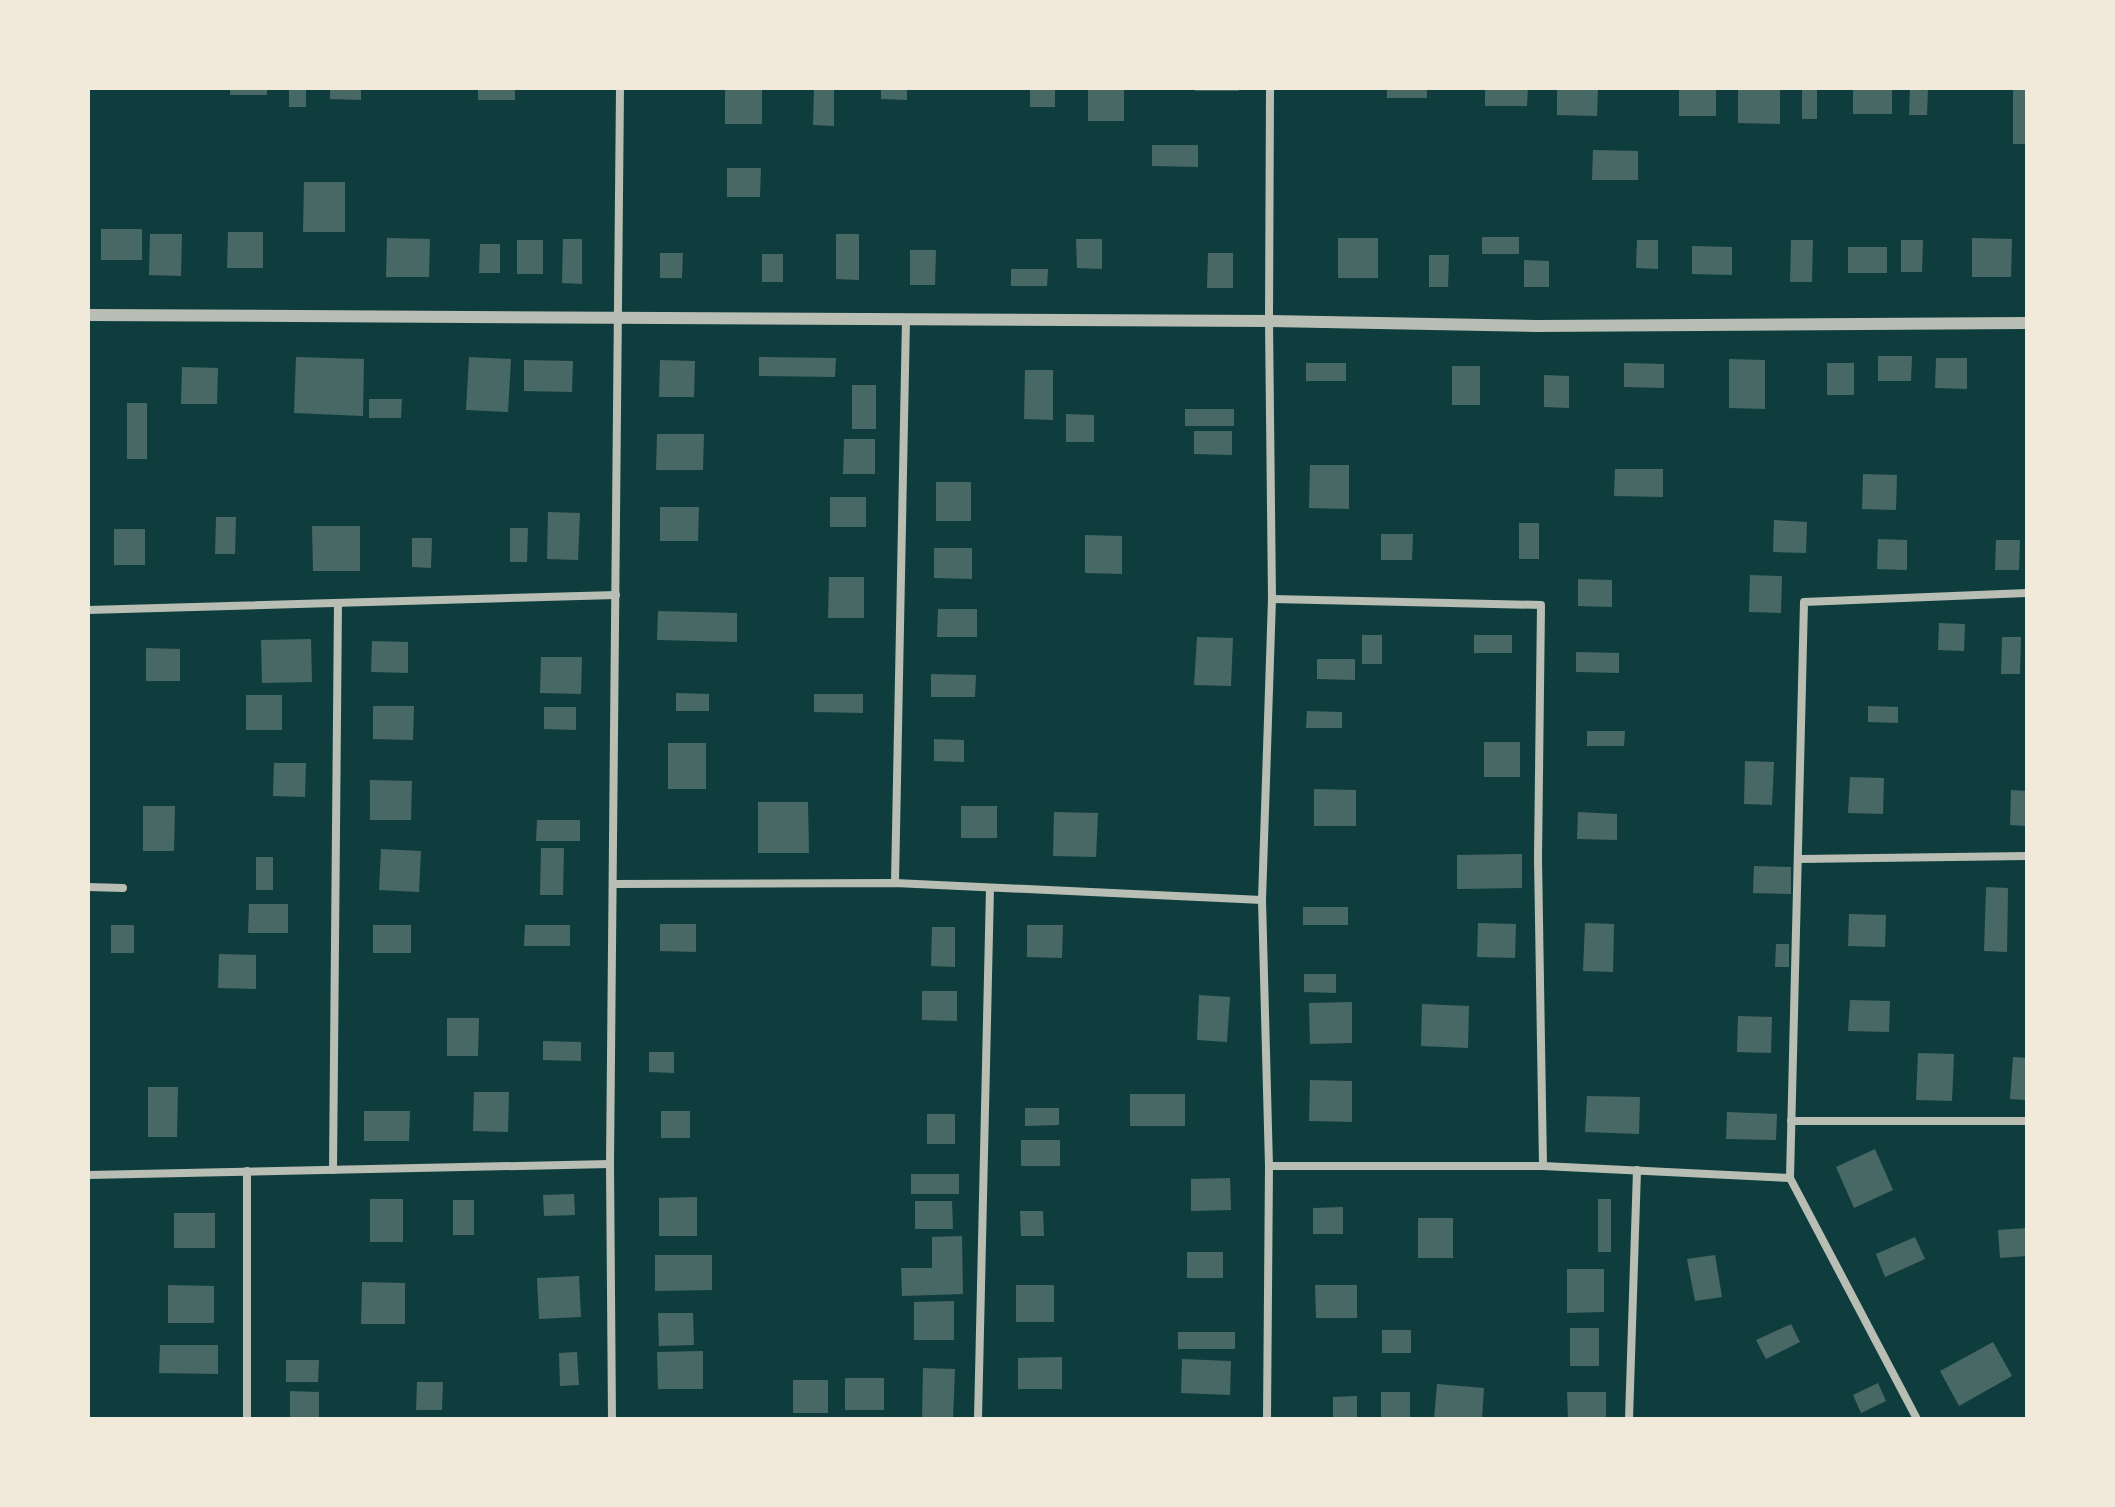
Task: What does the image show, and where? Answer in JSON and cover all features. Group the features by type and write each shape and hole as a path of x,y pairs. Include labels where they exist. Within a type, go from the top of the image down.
{"street":[{"path":"612,1419 610,1164 620,88"},
{"path":"1267,1419 1269,1166 1262,900 1272,599 1270,88"},
{"path":"88,315 616,316 1536,326 2027,323"},
{"path":"895,883 906,319"},
{"path":"1917,1419 1790,1178 1804,602 2027,593"},
{"path":"88,610 616,595"},
{"path":"1272,599 1541,605 1538,858 1543,1166"},
{"path":"333,1170 338,603"},
{"path":"1798,859 2027,856"},
{"path":"613,884 895,883 1262,900"},
{"path":"88,887 123,888"},
{"path":"978,1419 990,888"},
{"path":"1791,1121 2027,1121"},
{"path":"88,1175 610,1164"},
{"path":"1269,1166 1543,1166 1790,1178"},
{"path":"1629,1419 1637,1170"},
{"path":"247,1171 247,1419"}],"building":[{"path":"230,88 267,88 267,95 230,95"},
{"path":"289,88 306,88 306,107 289,107"},
{"path":"330,88 361,88 361,100 330,99"},
{"path":"478,88 515,88 515,100 478,100"},
{"path":"725,88 762,88 762,124 725,124"},
{"path":"814,88 834,88 834,126 813,125"},
{"path":"881,88 907,88 907,100 881,99"},
{"path":"1030,88 1055,88 1055,107 1030,107"},
{"path":"1088,88 1124,88 1124,121 1088,121"},
{"path":"1195,88 1239,88 1239,91 1195,91"},
{"path":"1387,88 1427,88 1427,98 1387,98"},
{"path":"1485,88 1528,88 1527,106 1485,106"},
{"path":"1557,88 1598,88 1597,116 1557,115"},
{"path":"1679,88 1716,88 1716,116 1679,116"},
{"path":"1738,88 1780,88 1780,124 1738,123"},
{"path":"1802,88 1817,88 1817,119 1802,119"},
{"path":"1910,88 1928,88 1927,115 1909,115"},
{"path":"2013,88 2027,88 2027,144 2013,144"},
{"path":"1853,90 1892,90 1892,114 1853,114"},
{"path":"1152,145 1198,145 1198,167 1152,166"},
{"path":"1593,150 1638,151 1638,180 1592,180"},
{"path":"727,168 761,168 760,197 727,197"},
{"path":"304,182 345,182 345,232 303,232"},
{"path":"101,229 142,229 142,260 101,260"},
{"path":"228,232 263,232 263,268 227,268"},
{"path":"150,234 182,234 181,276 149,275"},
{"path":"836,234 859,234 859,280 836,279"},
{"path":"1482,237 1519,237 1519,254 1482,254"},
{"path":"387,238 430,239 429,277 386,277"},
{"path":"1338,238 1378,238 1378,278 1338,278"},
{"path":"1972,238 2012,239 2011,277 1972,277"},
{"path":"563,239 582,239 582,284 562,283"},
{"path":"1076,239 1102,239 1102,269 1077,268"},
{"path":"517,240 543,240 543,274 517,274"},
{"path":"1637,240 1658,240 1658,269 1636,268"},
{"path":"1791,240 1813,240 1812,282 1790,282"},
{"path":"1901,240 1923,240 1922,272 1901,272"},
{"path":"480,244 500,244 500,273 479,273"},
{"path":"1692,246 1732,247 1732,275 1692,274"},
{"path":"1848,247 1887,247 1887,273 1848,273"},
{"path":"910,250 936,250 935,285 910,285"},
{"path":"660,253 683,253 682,278 660,278"},
{"path":"1208,253 1233,253 1233,288 1207,288"},
{"path":"762,254 783,254 783,282 762,282"},
{"path":"1429,255 1449,255 1448,287 1429,287"},
{"path":"1524,260 1549,261 1549,287 1524,287"},
{"path":"1011,269 1048,269 1047,286 1011,286"},
{"path":"1878,356 1912,356 1911,381 1878,381"},
{"path":"296,357 364,359 363,416 294,413"},
{"path":"469,357 511,359 508,412 466,410"},
{"path":"759,357 836,358 835,377 759,376"},
{"path":"1936,358 1967,358 1967,389 1935,388"},
{"path":"1729,359 1765,360 1765,409 1729,408"},
{"path":"524,360 573,361 572,392 524,391"},
{"path":"660,360 695,361 694,397 659,397"},
{"path":"1306,363 1346,363 1346,381 1306,381"},
{"path":"1624,363 1664,364 1664,388 1624,387"},
{"path":"1827,363 1854,363 1854,395 1827,395"},
{"path":"1452,366 1480,366 1480,405 1452,405"},
{"path":"182,367 218,368 217,404 181,404"},
{"path":"1025,370 1053,370 1053,420 1024,419"},
{"path":"1544,375 1569,376 1569,408 1544,407"},
{"path":"852,385 876,385 876,429 852,429"},
{"path":"369,399 402,399 401,418 369,418"},
{"path":"127,403 147,403 147,459 127,459"},
{"path":"1185,409 1234,409 1234,426 1185,426"},
{"path":"1066,414 1094,415 1094,442 1066,442"},
{"path":"1194,431 1232,431 1232,455 1194,454"},
{"path":"657,434 704,434 703,470 656,470"},
{"path":"844,439 875,439 875,474 843,474"},
{"path":"1310,465 1349,465 1349,509 1309,508"},
{"path":"1615,469 1663,469 1663,497 1614,496"},
{"path":"1863,474 1897,475 1896,510 1862,509"},
{"path":"936,482 971,482 971,521 936,521"},
{"path":"830,497 866,497 866,527 830,527"},
{"path":"660,507 699,507 698,541 660,541"},
{"path":"548,512 580,513 578,560 547,559"},
{"path":"216,517 236,517 235,554 215,554"},
{"path":"1774,520 1807,522 1806,553 1773,552"},
{"path":"1519,523 1539,523 1539,559 1519,559"},
{"path":"312,526 360,526 360,571 313,571"},
{"path":"510,528 528,528 527,562 510,562"},
{"path":"114,529 145,529 145,565 114,565"},
{"path":"1381,534 1413,534 1412,560 1381,560"},
{"path":"1085,535 1122,536 1122,574 1085,573"},
{"path":"412,538 432,538 431,568 412,567"},
{"path":"1878,539 1907,540 1907,570 1877,569"},
{"path":"1996,540 2020,540 2019,570 1995,570"},
{"path":"934,548 972,548 972,579 934,578"},
{"path":"1750,575 1782,576 1781,613 1749,612"},
{"path":"829,577 864,577 864,618 828,618"},
{"path":"1578,579 1612,580 1612,607 1578,606"},
{"path":"938,609 977,609 977,637 937,637"},
{"path":"658,611 737,613 737,642 657,640"},
{"path":"1939,623 1965,624 1964,651 1938,650"},
{"path":"1362,635 1382,635 1382,664 1362,664"},
{"path":"1474,635 1512,635 1512,653 1474,653"},
{"path":"1197,637 1233,638 1231,686 1194,685"},
{"path":"2002,637 2021,637 2020,674 2001,674"},
{"path":"311,639 312,682 262,683 261,640"},
{"path":"372,641 408,642 408,673 371,672"},
{"path":"146,648 180,649 180,681 146,681"},
{"path":"1576,652 1619,653 1619,673 1576,672"},
{"path":"541,657 582,657 581,694 540,693"},
{"path":"1317,659 1355,659 1355,680 1317,679"},
{"path":"931,674 976,675 975,697 931,697"},
{"path":"676,693 709,694 709,711 676,711"},
{"path":"814,694 863,694 863,713 814,712"},
{"path":"246,695 282,695 282,730 246,730"},
{"path":"373,706 414,706 413,740 373,739"},
{"path":"1868,706 1898,707 1898,723 1868,722"},
{"path":"544,707 576,707 576,730 544,729"},
{"path":"1307,711 1342,712 1342,728 1306,728"},
{"path":"1587,731 1625,731 1624,746 1587,746"},
{"path":"934,739 964,740 964,762 934,761"},
{"path":"1484,742 1520,742 1520,777 1484,777"},
{"path":"668,743 706,743 706,789 668,789"},
{"path":"1745,761 1774,762 1772,805 1744,804"},
{"path":"274,763 306,763 305,797 273,796"},
{"path":"1850,777 1884,778 1883,814 1848,813"},
{"path":"370,780 412,781 411,820 370,820"},
{"path":"1314,789 1356,790 1356,826 1314,826"},
{"path":"2011,790 2027,791 2027,826 2010,825"},
{"path":"758,802 808,802 809,853 758,853"},
{"path":"143,806 175,806 174,851 143,851"},
{"path":"961,806 997,806 997,838 961,838"},
{"path":"1054,812 1098,813 1096,857 1053,856"},
{"path":"1578,812 1617,814 1617,840 1577,839"},
{"path":"537,820 580,820 580,841 536,841"},
{"path":"541,848 564,848 563,895 540,895"},
{"path":"381,849 421,851 419,892 379,890"},
{"path":"1522,854 1522,888 1457,889 1457,855"},
{"path":"256,857 273,857 273,890 256,890"},
{"path":"1754,866 1791,867 1791,894 1753,893"},
{"path":"1986,887 2008,888 2007,952 1984,951"},
{"path":"249,904 288,904 288,933 248,933"},
{"path":"1303,907 1348,907 1348,925 1303,925"},
{"path":"1849,914 1886,915 1885,947 1848,946"},
{"path":"1478,923 1516,924 1515,958 1477,957"},
{"path":"1585,923 1614,924 1613,972 1583,971"},
{"path":"660,924 696,924 696,952 660,951"},
{"path":"111,925 134,925 134,953 111,953"},
{"path":"373,925 411,925 411,953 373,953"},
{"path":"525,925 570,925 570,946 524,946"},
{"path":"1027,925 1063,925 1062,958 1027,957"},
{"path":"932,927 955,927 955,967 931,966"},
{"path":"1776,944 1789,944 1789,967 1775,967"},
{"path":"219,954 256,955 256,989 218,988"},
{"path":"1304,974 1336,974 1336,993 1304,992"},
{"path":"922,991 957,991 957,1021 922,1020"},
{"path":"1199,995 1230,997 1227,1042 1197,1040"},
{"path":"1850,1000 1890,1001 1889,1032 1848,1031"},
{"path":"1352,1002 1352,1043 1310,1044 1309,1003"},
{"path":"1422,1004 1469,1006 1468,1048 1421,1046"},
{"path":"1738,1016 1772,1017 1771,1053 1737,1052"},
{"path":"447,1018 479,1018 478,1056 447,1056"},
{"path":"543,1041 581,1042 581,1061 543,1060"},
{"path":"649,1052 674,1052 674,1073 649,1072"},
{"path":"1918,1053 1954,1054 1952,1101 1916,1100"},
{"path":"2013,1057 2027,1058 2027,1100 2010,1099"},
{"path":"1310,1080 1352,1081 1352,1122 1309,1121"},
{"path":"148,1087 178,1087 177,1137 148,1137"},
{"path":"474,1092 509,1092 508,1132 473,1131"},
{"path":"1130,1094 1185,1094 1185,1126 1130,1126"},
{"path":"1587,1096 1640,1097 1639,1134 1585,1132"},
{"path":"1025,1108 1059,1108 1059,1125 1025,1126"},
{"path":"364,1111 410,1111 409,1141 364,1141"},
{"path":"661,1111 690,1111 690,1138 661,1138"},
{"path":"1727,1112 1777,1114 1776,1140 1726,1139"},
{"path":"927,1114 955,1114 955,1144 927,1144"},
{"path":"1021,1140 1060,1140 1060,1166 1021,1166"},
{"path":"1875,1149 1893,1190 1854,1208 1836,1167"},
{"path":"911,1174 959,1174 959,1194 911,1194"},
{"path":"1230,1178 1231,1210 1191,1211 1191,1179"},
{"path":"574,1194 575,1215 544,1216 543,1195"},
{"path":"697,1197 697,1236 659,1236 659,1198"},
{"path":"370,1199 403,1199 403,1242 370,1242"},
{"path":"1598,1199 1611,1199 1611,1252 1598,1252"},
{"path":"453,1200 474,1200 474,1235 453,1235"},
{"path":"915,1201 952,1201 953,1229 915,1229"},
{"path":"1343,1207 1343,1234 1313,1234 1313,1208"},
{"path":"1020,1211 1043,1211 1044,1236 1021,1236"},
{"path":"174,1213 215,1213 215,1248 174,1248"},
{"path":"1418,1218 1453,1218 1453,1258 1418,1258"},
{"path":"2027,1228 2027,1256 2000,1258 1998,1230"},
{"path":"962,1236 963,1294 902,1296 901,1268 932,1268 932,1237"},
{"path":"1915,1237 1925,1259 1885,1277 1876,1254"},
{"path":"1187,1252 1223,1252 1223,1278 1187,1278"},
{"path":"655,1255 712,1255 712,1290 655,1291"},
{"path":"1715,1255 1722,1297 1695,1301 1687,1259"},
{"path":"1567,1269 1604,1269 1604,1312 1567,1313"},
{"path":"579,1276 581,1317 539,1319 537,1278"},
{"path":"362,1282 405,1283 405,1324 361,1324"},
{"path":"168,1285 214,1286 214,1323 168,1323"},
{"path":"1016,1285 1054,1285 1054,1322 1016,1322"},
{"path":"1315,1285 1357,1285 1357,1318 1316,1318"},
{"path":"954,1301 954,1340 914,1340 914,1302"},
{"path":"658,1313 693,1313 694,1345 659,1346"},
{"path":"1791,1324 1800,1342 1766,1359 1756,1340"},
{"path":"1570,1328 1599,1328 1599,1366 1570,1366"},
{"path":"1382,1330 1411,1330 1411,1353 1382,1353"},
{"path":"1178,1332 1235,1332 1235,1349 1178,1349"},
{"path":"1993,1342 2012,1376 1959,1406 1940,1371"},
{"path":"160,1345 218,1345 218,1374 159,1373"},
{"path":"703,1351 703,1389 658,1389 657,1352"},
{"path":"577,1352 579,1385 560,1386 559,1353"},
{"path":"1062,1357 1062,1389 1018,1389 1018,1358"},
{"path":"1182,1359 1231,1361 1230,1395 1181,1393"},
{"path":"286,1360 319,1360 318,1382 286,1382"},
{"path":"923,1368 955,1369 953,1419 922,1419"},
{"path":"845,1378 884,1378 884,1410 845,1410"},
{"path":"793,1380 828,1380 828,1413 793,1413"},
{"path":"417,1382 443,1382 442,1410 416,1410"},
{"path":"1878,1383 1886,1401 1861,1413 1853,1395"},
{"path":"1437,1384 1484,1388 1482,1419 1434,1419"},
{"path":"290,1391 319,1392 319,1419 290,1419"},
{"path":"1381,1392 1410,1392 1410,1419 1381,1419"},
{"path":"1567,1392 1606,1392 1606,1419 1568,1419"},
{"path":"1357,1396 1357,1418 1333,1417 1333,1397"}]}
